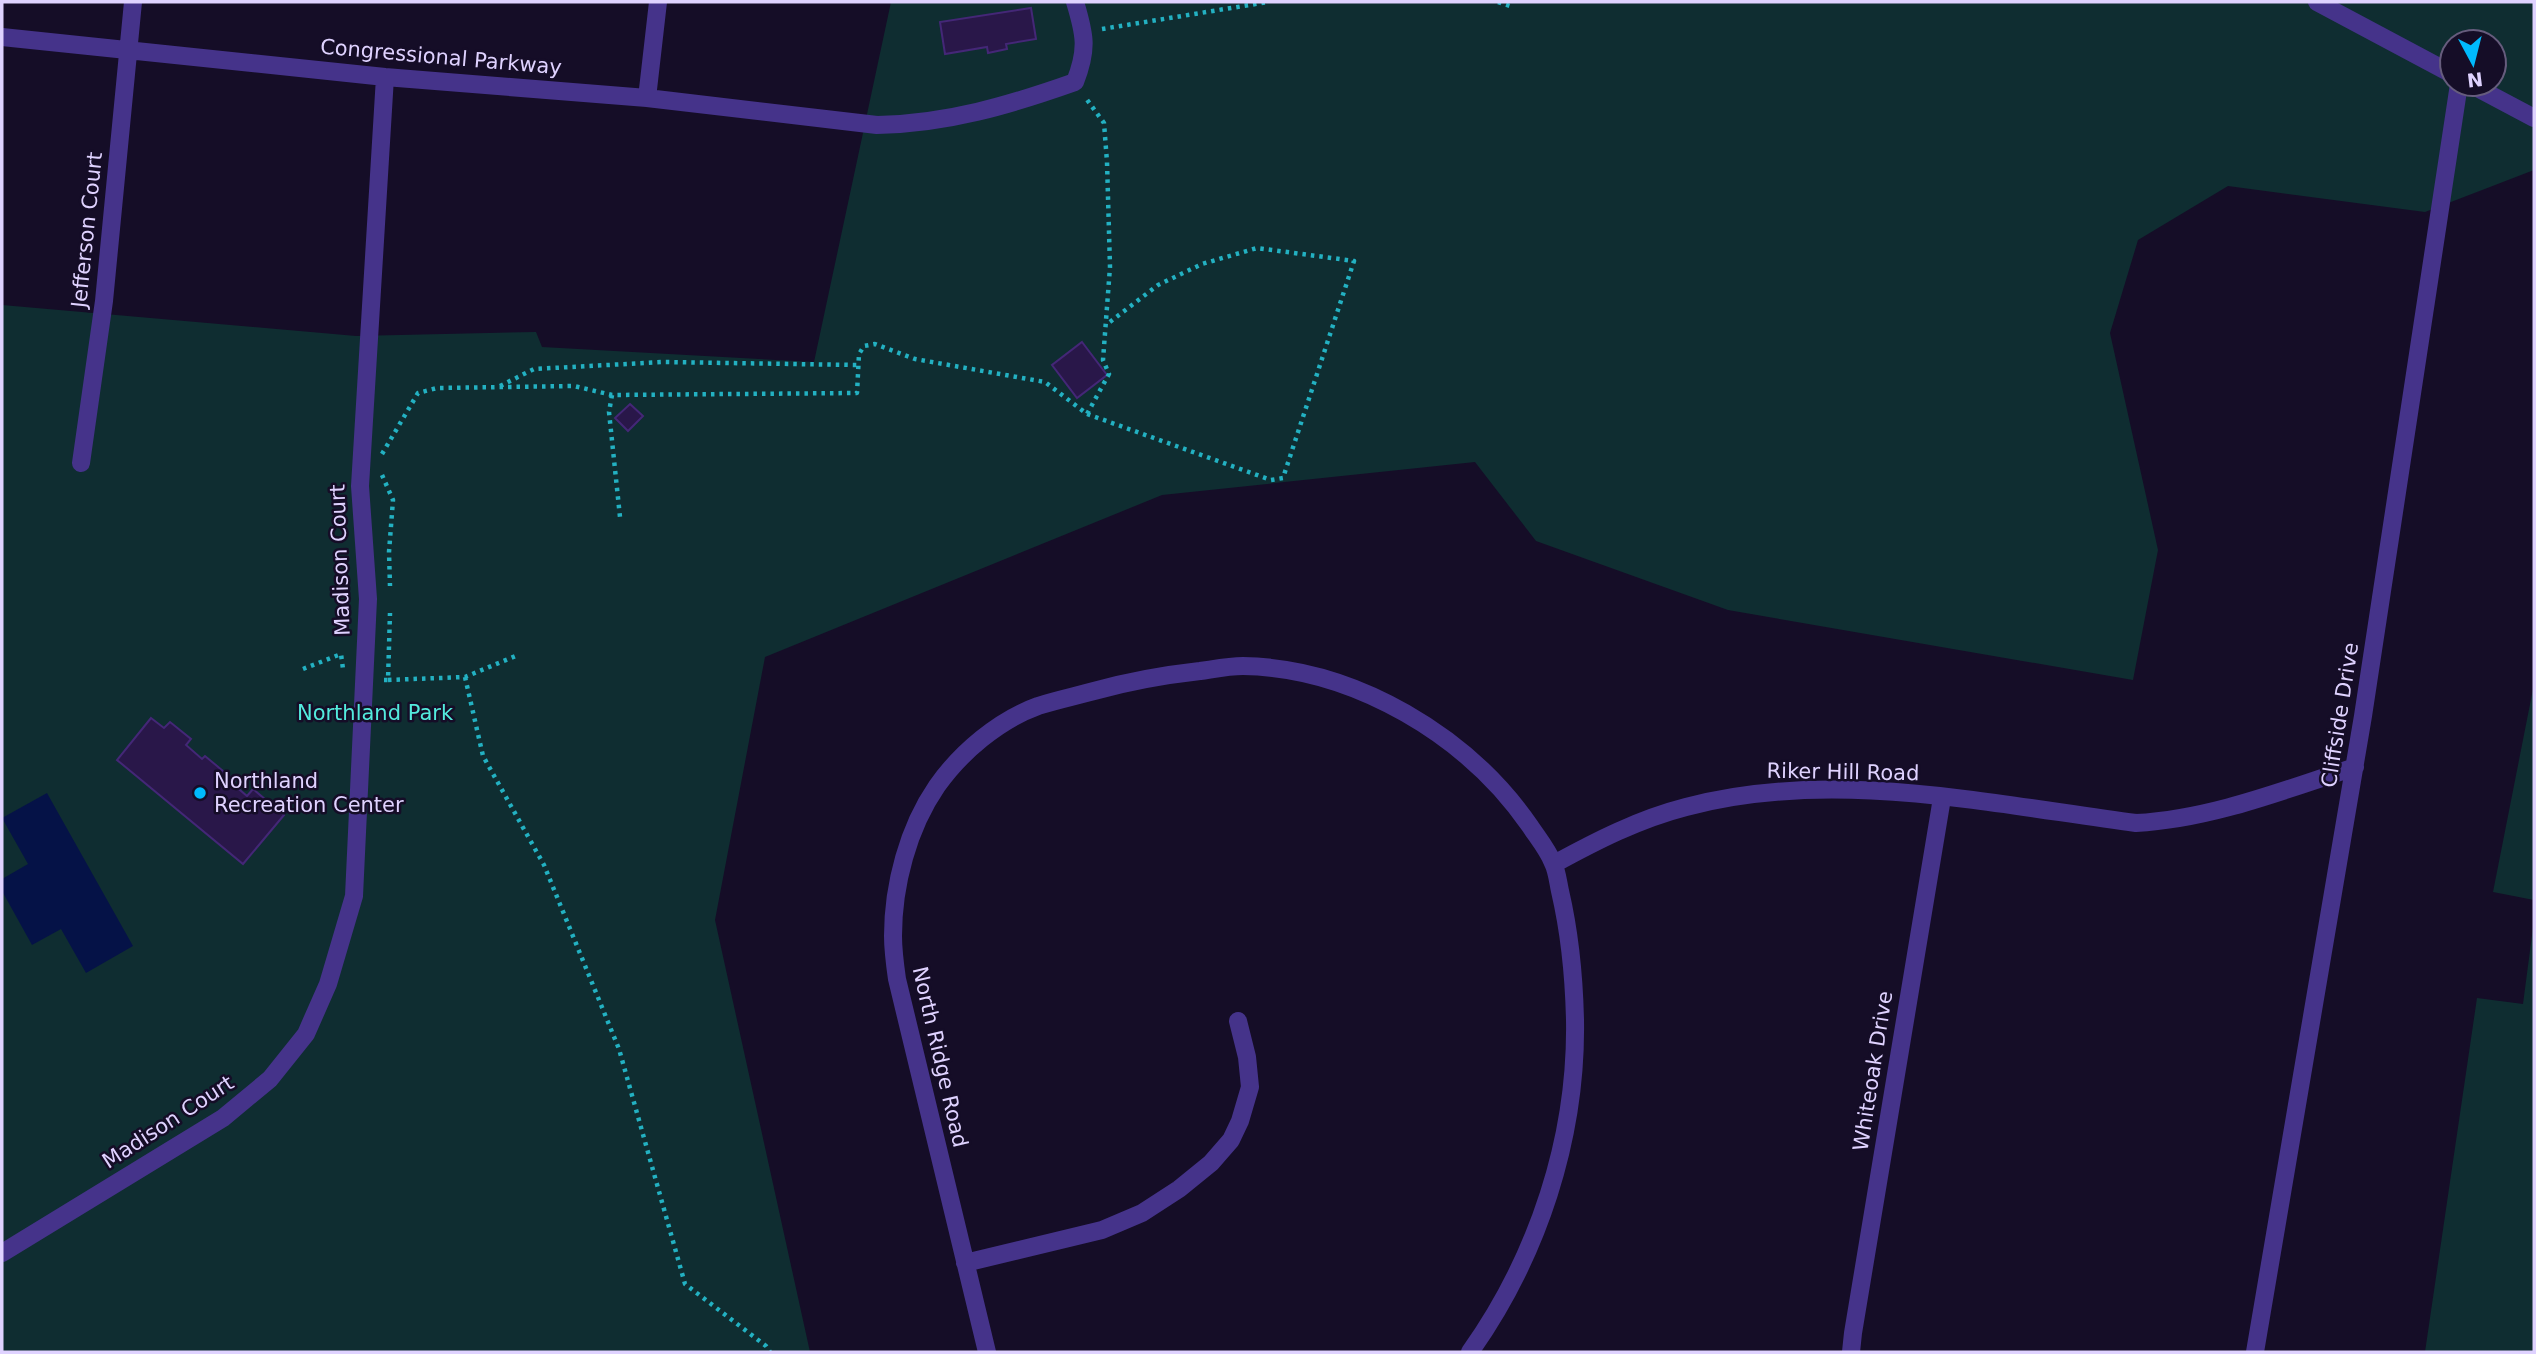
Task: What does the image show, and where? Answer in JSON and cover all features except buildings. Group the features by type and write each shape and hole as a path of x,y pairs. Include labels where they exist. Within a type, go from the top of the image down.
{"street":[{"name":"Jefferson Court","path":"81,463 104,301 133,2"},
{"path":"647,98 658,2"},
{"path":"1075,2 1084,32 1084,60 1075,82"},
{"path":"2317,2 2438,67"},
{"name":"Congressional Parkway","path":"2,37 385,76 647,98 877,125 912,125 951,119 1075,82"},
{"name":"Madison Court","path":"2,1253 223,1118 270,1079 306,1034 328,984 354,896 368,599 360,486 385,76"},
{"name":"Cliffside Drive","path":"2255,1352 2355,767 2457,98"},
{"path":"2496,98 2534,118"},
{"name":"North Ridge Road","path":"987,1352 897,979 893,935 899,878 917,820 938,784 993,729 1035,707 1140,678 1242,666 1313,677 1364,693 1400,710 1466,755 1495,783 1521,814 1554,864"},
{"name":"Riker Hill Road","path":"1554,864 1619,830 1685,807 1750,793 1877,791 2136,823 2167,821 2261,797 2355,767"},
{"name":"Whiteoak Drive","path":"1852,1352 1942,798"},
{"path":"1470,1352 1516,1276 1540,1221 1558,1163 1570,1104 1575,1043 1574,983 1567,923 1554,864"},
{"path":"965,1263 1102,1230 1142,1213 1179,1189 1211,1163 1231,1140 1250,1087 1247,1057 1238,1021"}],"path":[{"path":"1084,32 1268,2"},
{"path":"1498,2 1513,7"},
{"path":"1075,82 1104,123 1111,227 1103,360 1109,374 1087,414"},
{"path":"378,462 418,393 437,388 574,386 612,395 857,393 859,354 864,346 875,344 915,359 1045,382 1087,414 1271,480 1283,478 1354,261 1257,248 1202,264 1158,285 1105,326"},
{"path":"499,387 534,369 663,362 858,366"},
{"path":"612,395 609,412 620,517"},
{"path":"381,472 393,500 388,552 390,591"},
{"path":"388,680 390,604"},
{"path":"303,669 341,654 345,677 388,680 465,677 518,655"},
{"path":"465,677 483,756 544,864 619,1049 685,1284 766,1346 769,1352"}],"green space":[{"name":"Northland Park","path":"891,2 2534,2 2534,170 2425,212 2228,186 2138,240 2110,333 2158,550 2133,680 1728,610 1536,541 1475,462 1162,495 765,657 715,920 810,1352 2,1352 2,305 356,336 536,332 542,347 814,362"},
{"path":"2534,684 2534,900 2493,892"},
{"path":"2534,920 2534,1352 2425,1352 2477,998 2523,1004"}],"shaded area":[{"path":"47,793 133,946 86,973 61,929 32,945 2,891 2,879 28,864 2,818"}],"place":[{"name":"Northland Recreation Center","path":"200,793"}]}
